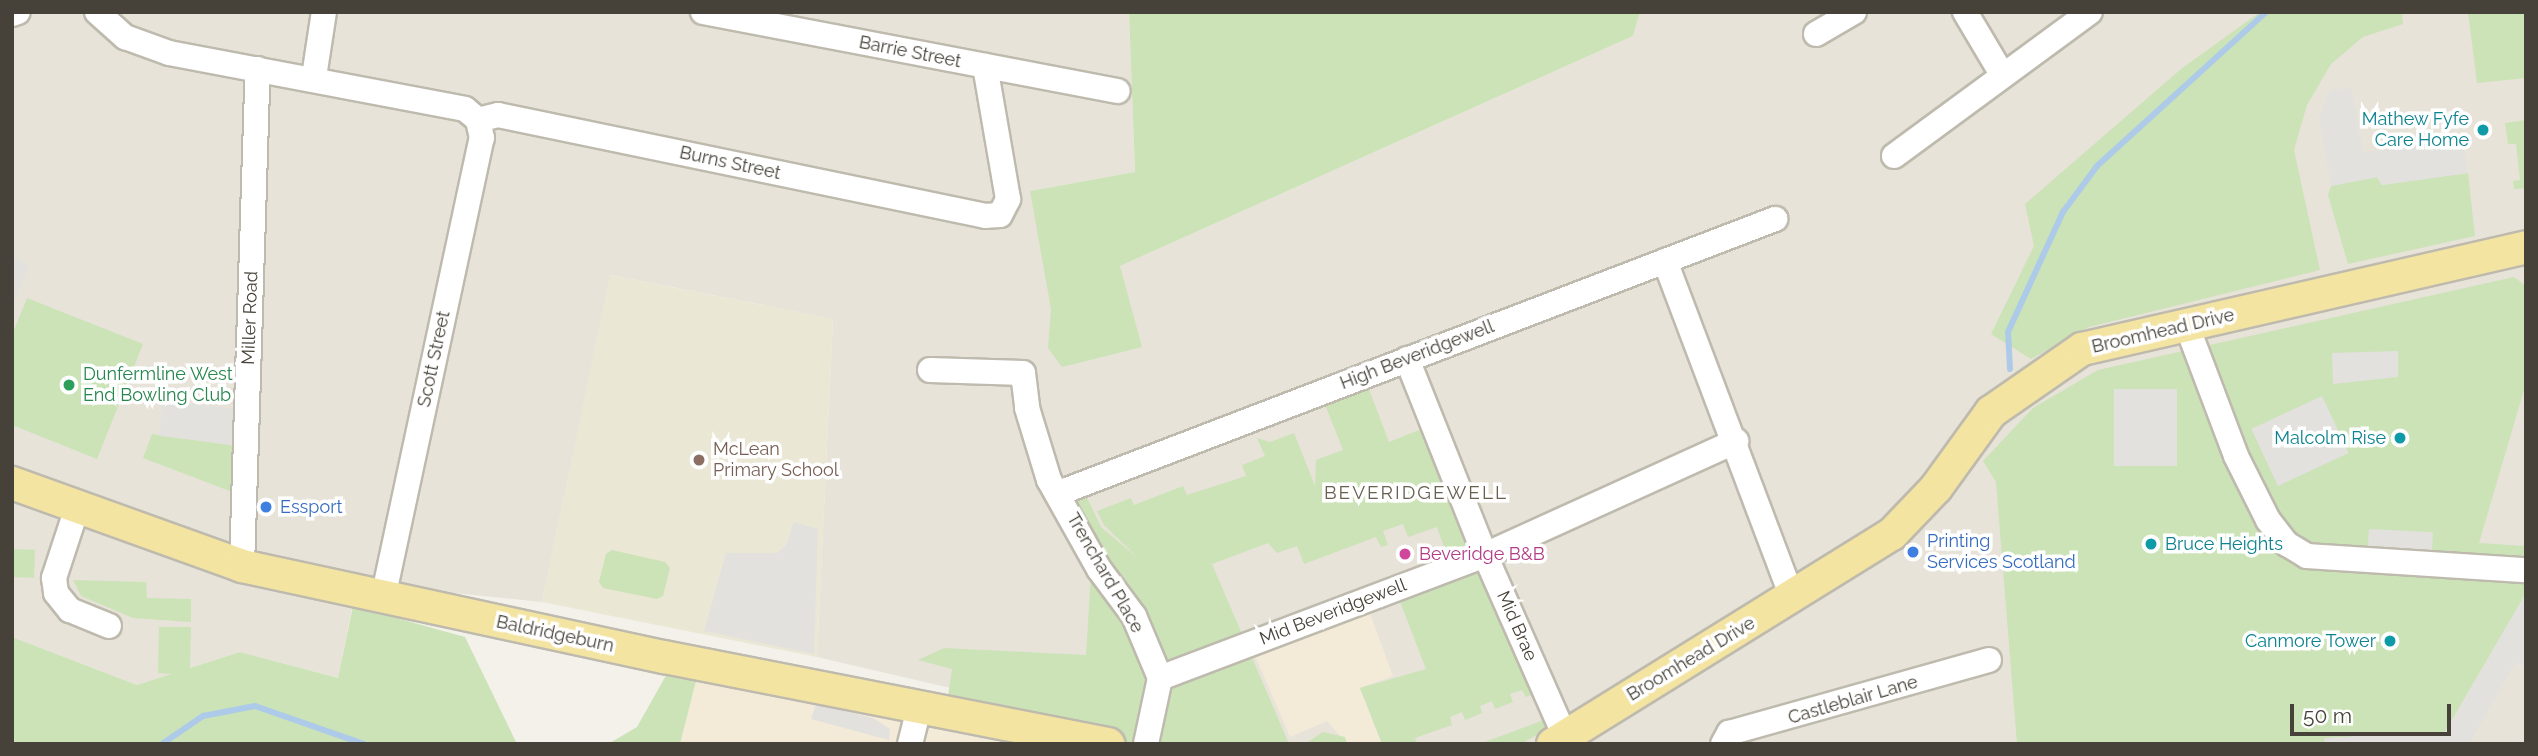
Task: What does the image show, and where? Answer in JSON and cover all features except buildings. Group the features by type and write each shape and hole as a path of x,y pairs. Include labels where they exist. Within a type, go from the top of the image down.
{"main road":[{"name":"Broomhead Drive","path":"1559,740 1892,534 1936,488 1991,412 2082,349 2526,247"},
{"name":"Baldridgeburn","path":"12,483 242,566 664,657 920,704 1109,744"}],"street":[{"path":"12,14 18,12"},
{"name":"Burns Street","path":"97,12 125,37 169,53 314,77 465,109 478,120 498,115 985,216 1000,215 1008,200 985,66"},
{"path":"314,77 324,12"},
{"name":"Barrie Street","path":"703,12 1118,91"},
{"path":"1816,34 1854,12"},
{"path":"1965,12 2003,76"},
{"path":"1894,156 2091,12"},
{"name":"Miller Road","path":"242,566 258,69"},
{"name":"Scott Street","path":"383,598 482,138 478,120"},
{"name":"High Beveridgewell","path":"1059,493 1775,219"},
{"path":"1665,261 1736,442 1792,597"},
{"path":"2187,326 2236,456 2268,520 2287,544 2307,556 2526,570"},
{"name":"Mid Brae","path":"1407,359 1559,740"},
{"name":"Trenchard Place","path":"930,370 1023,373 1027,408 1049,480 1059,493 1099,569 1134,616 1160,678"},
{"name":"Mid Beveridgewell","path":"1160,678 1485,555 1736,442"},
{"path":"77,508 54,578 56,593 70,610 109,626"},
{"name":"Castleblair Lane","path":"1723,744 1728,733 1989,660"},
{"path":"1146,744 1160,678"},
{"path":"910,744 920,704"}],"shaded area":[{"path":"12,12 1129,12 1135,172 1030,191 1123,283 1120,266 1633,36 1640,12 2526,12 2526,744 1192,744 817,657 833,319 611,275 542,602 357,583 338,678 240,652 137,685 12,637"},
{"path":"2351,87 2363,152 2463,141 2468,173 2382,185 2377,177 2331,186 2319,117 2330,91"},
{"path":"12,258 29,265 14,303 12,302"},
{"name":"McLean Primary School","path":"610,275 833,319 817,657 542,602"},
{"path":"2398,351 2398,377 2333,384 2332,353"},
{"path":"2114,389 2177,389 2177,466 2114,466"},
{"path":"2322,396 2349,453 2278,486 2251,429"},
{"path":"163,400 239,409 235,445 159,436"},
{"path":"794,522 818,529 814,654 704,631 726,553 777,553 786,545"},
{"path":"2369,529 2433,532 2431,572 2367,569"},
{"path":"2526,593 2526,667 2516,662 2469,744 2323,744 2325,738 2445,732"},
{"path":"1365,600 1393,676 1360,688 1382,744 1347,744 1327,721 1290,737 1250,644"},
{"path":"698,673 1041,744 680,744"},
{"path":"816,704 873,718 890,729 889,740 811,719"}],"green space":[{"path":"1129,12 1640,12 1633,36 1120,266 1142,347 1062,367 1048,348 1051,309 1030,191 1135,172"},
{"path":"2260,12 2428,12 2402,14 2403,24 2363,37 2331,64 2307,105 2294,150 2320,270 2089,327 2031,359 1991,334 2034,246 2025,204 2181,69"},
{"path":"2468,12 2526,12 2526,78 2477,83"},
{"path":"2526,120 2526,188 2514,189 2513,181 2520,180 2516,144 2508,144 2505,123"},
{"path":"2468,173 2475,236 2348,264 2328,195 2331,186 2377,177 2382,185"},
{"path":"2514,277 2526,286 2526,383 2479,543 2526,546 2526,593 2445,732 2326,738 2323,744 2017,744 1996,482 1983,461 2033,408 2098,370"},
{"name":"Dunfermline West End Bowling Club","path":"27,298 143,344 97,459 12,425 12,335"},
{"path":"1364,376 1389,442 1429,426 1474,542 1446,553 1437,527 1408,537 1403,524 1383,531 1388,545 1381,547 1376,537 1304,564 1297,546 1277,553 1268,543 1212,564 1289,744 1109,744 946,709 952,669 918,660 944,648 1086,655 1091,574 1059,493 1081,485 1101,527 1139,559 1104,525 1097,511 1131,498 1134,505 1183,486 1187,495 1246,476 1242,465 1265,456 1257,438 1270,442 1294,433 1315,486 1316,460 1343,450 1320,392"},
{"path":"152,434 237,446 235,493 143,458"},
{"path":"12,549 35,550 34,578 12,577"},
{"path":"612,550 665,562 670,568 663,596 657,599 603,588 599,582 606,554"},
{"path":"1478,567 1534,694 1526,697 1522,690 1510,694 1513,702 1495,709 1492,701 1480,706 1482,713 1465,720 1462,712 1450,717 1452,725 1415,738 1417,744 1382,744 1360,688 1426,669 1399,599"},
{"path":"73,580 146,582 147,598 191,599 191,622 133,618 81,596"},
{"path":"353,606 465,637 517,744 12,744 12,637 137,685 171,674 158,673 159,627 191,627 190,668 240,652 338,678"},
{"path":"669,670 698,673 680,744 608,744 637,727"},
{"path":"1544,720 1547,729 1521,744 1479,744"},
{"path":"1323,732 1345,737 1347,744 1305,744"}],"waterway":[{"path":"2010,369 2008,332 2063,212 2097,166 2266,12"},
{"path":"162,744 203,716 255,706 364,744"}],"place":[{"name":"Mathew Fyfe Care Home","path":"2483,130"},
{"name":"Dunfermline West End Bowling Club","path":"69,385"},
{"name":"Malcolm Rise","path":"2400,438"},
{"name":"McLean Primary School","path":"699,460"},
{"name":"Essport","path":"266,507"},
{"name":"Bruce Heights","path":"2151,544"},
{"name":"Printing Services Scotland","path":"1913,552"},
{"name":"Beveridge B&B","path":"1405,554"},
{"name":"Canmore Tower","path":"2390,641"}],"district":[{"name":"BEVERIDGEWELL","path":"1416,493"}]}
